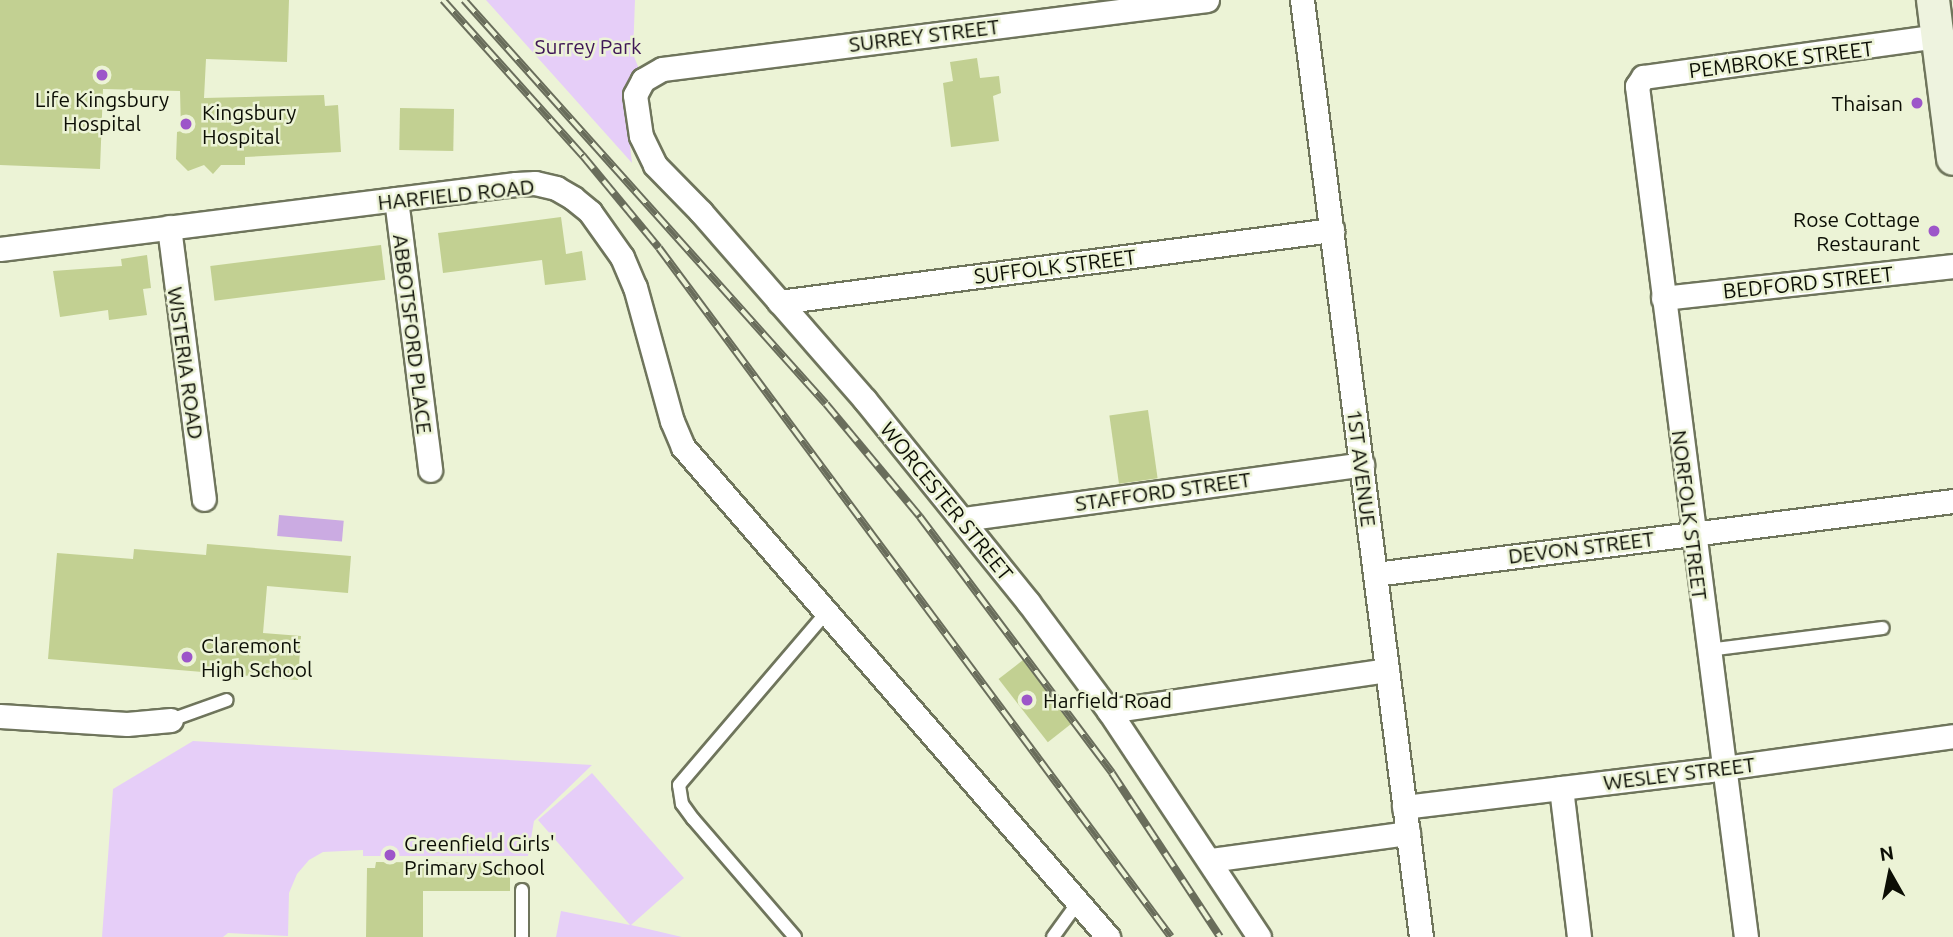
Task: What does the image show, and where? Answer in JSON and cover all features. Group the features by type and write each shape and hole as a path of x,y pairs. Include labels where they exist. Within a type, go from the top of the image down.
{"street":[{"name":"SURREY STREET","path":"643,80 656,71 675,67 1208,0"},
{"name":"1ST AVENUE","path":"1302,0 1421,937"},
{"path":"1933,0 1945,35 1953,159"},
{"name":"PEMBROKE STREET","path":"1636,93 1638,80 1643,77 1945,35"},
{"name":"WORCESTER STREET","path":"643,80 635,95 647,153 779,302 964,519 1109,710 1259,937"},
{"name":"NORFOLK STREET","path":"1636,93 1746,937"},
{"name":"HARFIELD ROAD","path":"0,249 536,183 556,188 590,212 622,257 635,287 672,421 683,447 1108,937"},
{"name":"ABBOTSFORD PLACE","path":"396,199 430,470"},
{"name":"WISTERIA ROAD","path":"169,228 204,499"},
{"name":"SUFFOLK STREET","path":"779,302 1332,230"},
{"name":"BEDFORD STREET","path":"1663,298 1953,265"},
{"name":"STAFFORD STREET","path":"964,519 1362,464"},
{"name":"DEVON STREET","path":"1375,574 1953,501"},
{"path":"1109,710 1387,670"},
{"path":"0,716 127,724 171,720"},
{"name":"WESLEY STREET","path":"1404,807 1724,768 1953,736"},
{"path":"1561,788 1579,937"},
{"path":"1210,860 1408,833"}],"lane":[{"path":"795,937 693,819 682,804 679,785 827,612"},
{"path":"1708,650 1883,628"},
{"path":"171,720 227,700"},
{"path":"522,890 522,937"},
{"path":"1053,937 1079,901"}],"green space":[{"name":"Surrey Park","path":"486,0 635,0 633,54 639,69 625,101 632,163"},
{"path":"193,741 592,765 534,821 528,856 363,856 363,850 323,852 309,860 297,874 289,893 288,936 228,933 223,937 102,937 113,789"},
{"path":"592,773 684,878 631,925 682,937 556,937 561,911 630,925 538,820"}],"shaded area":[{"path":"279,515 344,521 342,542 277,536"}],"building":[{"name":"Life Kingsbury Hospital","path":"0,0 289,0 287,62 206,59 204,98 324,95 325,106 338,105 341,152 245,157 245,165 221,165 213,174 204,165 188,171 176,159 177,132 181,131 180,91 103,89 100,169 0,165"},
{"path":"977,58 980,78 999,76 1001,93 993,96 999,141 951,147 943,83 953,81 950,62"},
{"path":"400,108 454,109 453,151 399,150"},
{"path":"561,217 566,254 582,251 586,280 545,285 542,260 443,273 438,233"},
{"path":"381,245 385,280 215,301 210,266"},
{"path":"147,255 151,288 143,289 147,315 109,320 108,310 60,317 53,271 122,266 121,259"},
{"path":"1148,410 1158,478 1119,484 1109,415"},
{"path":"207,544 351,556 348,593 267,586 263,633 301,636 298,680 48,659 57,553 133,559 134,549 206,555"},
{"path":"1023,660 1072,723 1048,742 999,679"},
{"path":"376,862 510,863 510,891 423,891 423,937 366,937 367,868 375,868"}],"railway":[{"path":"443,0 583,156 659,248 1171,937"},
{"path":"464,0 826,404 920,517 1112,773 1220,937"}],"place":[{"name":"Life Kingsbury Hospital","path":"102,75"},
{"name":"Thaisan","path":"1917,103"},
{"name":"Kingsbury Hospital","path":"186,124"},
{"name":"Rose Cottage Restaurant","path":"1934,231"},
{"name":"Claremont High School","path":"187,657"},
{"name":"Harfield Road","path":"1027,700"},
{"name":"Greenfield Girls' Primary School","path":"390,855"}]}
